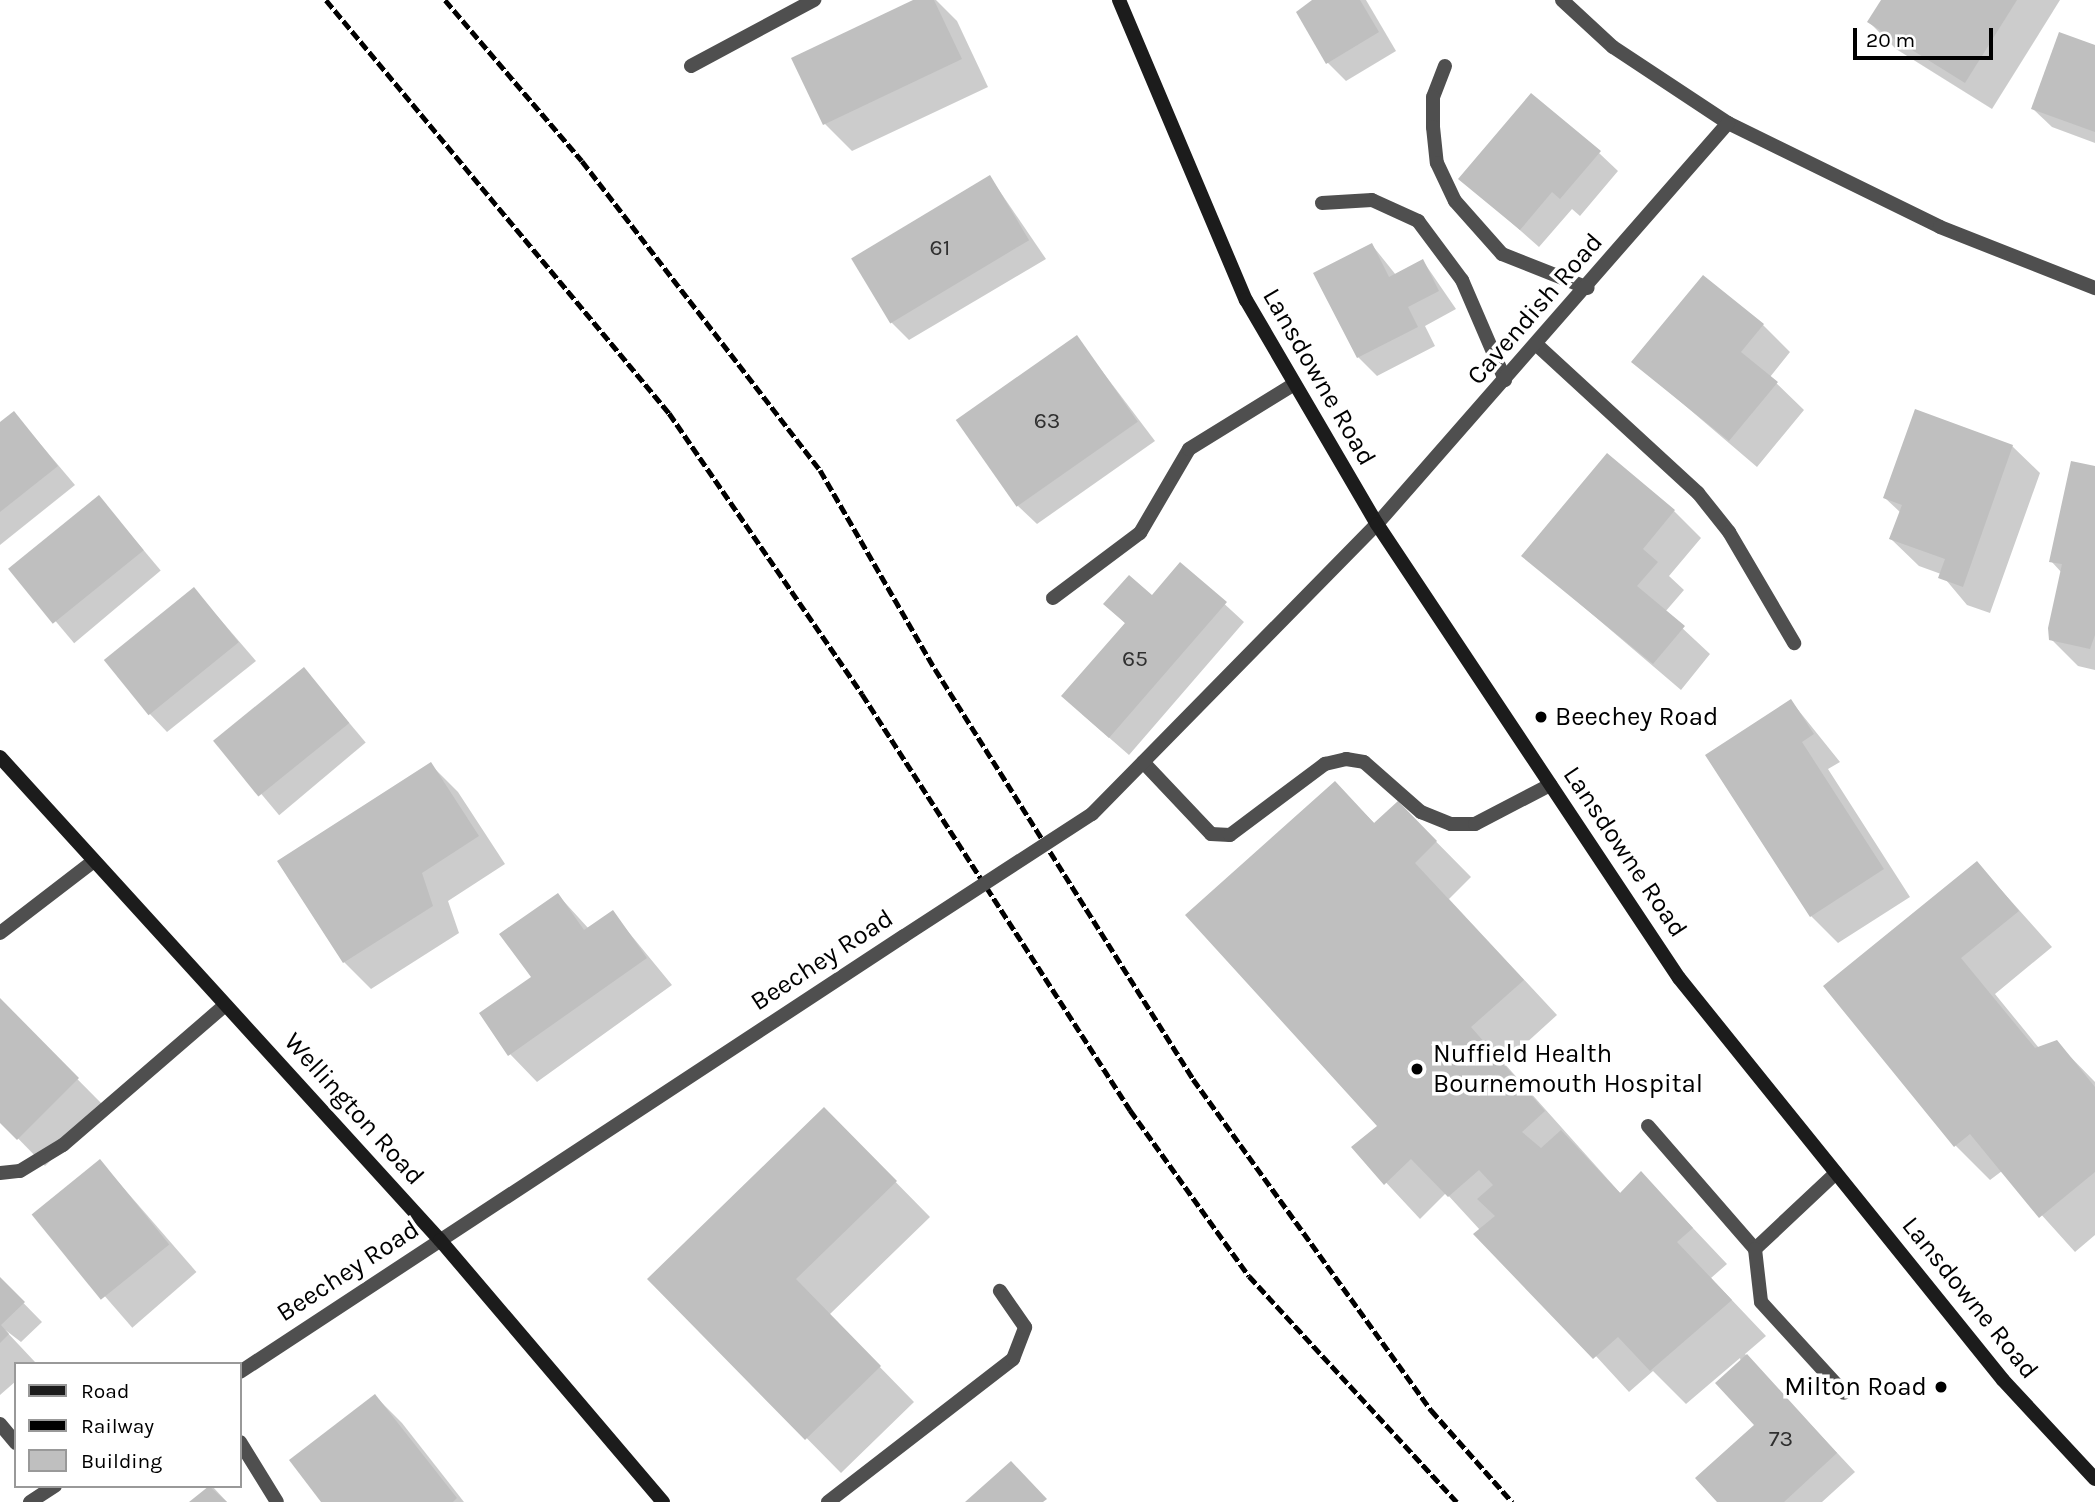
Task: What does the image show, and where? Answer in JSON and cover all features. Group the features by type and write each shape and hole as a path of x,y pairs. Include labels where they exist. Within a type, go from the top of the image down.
{"main road":[{"name":"Lansdowne Road","path":"1119,0 1245,300 1292,386 1377,524 1679,978 2003,1380 2095,1479"},
{"name":"Wellington Road","path":"0,757 440,1240 663,1502"}],"street":[{"path":"691,66 814,0"},
{"path":"1562,0 1613,47 1728,123 1940,227 2095,288"},
{"path":"1446,66 1433,97 1433,127 1437,163 1455,201 1502,254 1588,288"},
{"name":"Cavendish Road","path":"1377,524 1588,288 1728,123"},
{"path":"1322,202 1373,200 1418,221 1462,280 1505,380"},
{"path":"1537,345 1698,494 1729,532 1794,643"},
{"path":"1053,598 1140,533 1189,449 1292,386"},
{"name":"Beechey Road","path":"242,1371 1092,814 1377,524"},
{"path":"1143,762 1211,834 1230,835 1325,764 1346,759 1364,762 1421,812 1451,824 1475,824 1550,785"},
{"path":"0,933 94,861"},
{"path":"0,1173 20,1171 63,1145 225,1005"},
{"path":"1648,1126 1755,1249 1761,1302 1844,1393"},
{"path":"1755,1249 1836,1173"},
{"path":"828,1502 1013,1359 1025,1327 1000,1291"},
{"path":"0,1424 14,1441"},
{"path":"242,1444 276,1502"},
{"path":"30,1502 52,1488"}],"building":[{"path":"913,0 934,0 962,59 823,125 791,58"},
{"path":"1312,0 1360,0 1379,32 1326,64 1296,12"},
{"path":"1881,0 2017,0 1965,83 1867,22"},
{"path":"2059,32 2095,45 2095,132 2031,109"},
{"path":"1531,93 1601,151 1560,199 1552,192 1520,230 1458,179"},
{"path":"990,175 1029,240 890,324 851,258"},
{"path":"1372,243 1389,277 1423,259 1439,291 1408,307 1418,327 1357,358 1313,273"},
{"path":"1703,275 1764,324 1741,352 1778,382 1729,441 1631,362"},
{"path":"1077,335 1138,422 1017,507 956,420"},
{"path":"1915,409 2013,445 1963,587 1938,578 1945,559 1889,539 1902,505 1883,498"},
{"path":"14,411 58,466 0,512 0,422"},
{"path":"1607,453 1675,510 1643,549 1658,562 1637,586 1685,626 1653,664 1521,556"},
{"path":"2071,461 2095,466 2095,635 2090,649 2049,640 2048,628 2062,564 2049,562"},
{"path":"99,495 144,550 53,624 8,569"},
{"path":"1180,562 1227,602 1109,738 1061,696 1125,623 1103,604 1129,575 1152,595"},
{"path":"194,587 239,642 149,715 104,660"},
{"path":"304,667 349,723 258,797 213,741"},
{"path":"1791,699 1814,734 1802,742 1884,869 1810,917 1705,755"},
{"path":"431,762 479,836 422,873 433,906 343,963 277,861"},
{"name":"Nuffield Health Bournemouth Hospital","path":"1335,781 1374,823 1398,801 1437,841 1415,863 1524,980 1471,1027 1545,1111 1522,1132 1541,1148 1561,1130 1620,1193 1641,1171 1693,1228 1677,1242 1732,1300 1650,1371 1618,1337 1593,1359 1473,1234 1495,1216 1477,1199 1493,1185 1479,1170 1448,1197 1411,1159 1384,1185 1351,1147 1377,1126 1185,915"},
{"path":"1977,861 2019,911 1961,958 2035,1048 2057,1040 2095,1087 2095,1172 2039,1218 1970,1134 1954,1147 1823,986"},
{"path":"558,893 584,930 613,910 647,958 508,1056 479,1013 531,977 499,934"},
{"path":"0,998 79,1078 17,1140 0,1123"},
{"path":"824,1107 897,1181 796,1279 881,1366 805,1440 647,1279"},
{"path":"100,1159 169,1244 101,1300 32,1214"},
{"path":"0,1277 25,1302 1,1325 9,1334 0,1343"},
{"path":"1747,1354 1837,1453 1784,1502 1717,1502 1695,1478 1754,1425 1715,1383"},
{"path":"375,1394 457,1498 453,1502 321,1502 289,1460"},
{"path":"1011,1461 1047,1499 1043,1502 965,1502"},
{"path":"206,1488 211,1488 227,1502 189,1502"}],"railway":[{"path":"326,0 669,413 862,694 1130,1110 1249,1276 1457,1502"},
{"path":"445,0 582,161 820,470 935,669 1193,1079 1431,1410 1512,1502"}],"place":[{"name":"Beechey Road","path":"1541,717"},
{"name":"Nuffield Health Bournemouth Hospital","path":"1417,1069"},
{"name":"Milton Road","path":"1941,1387"}]}
